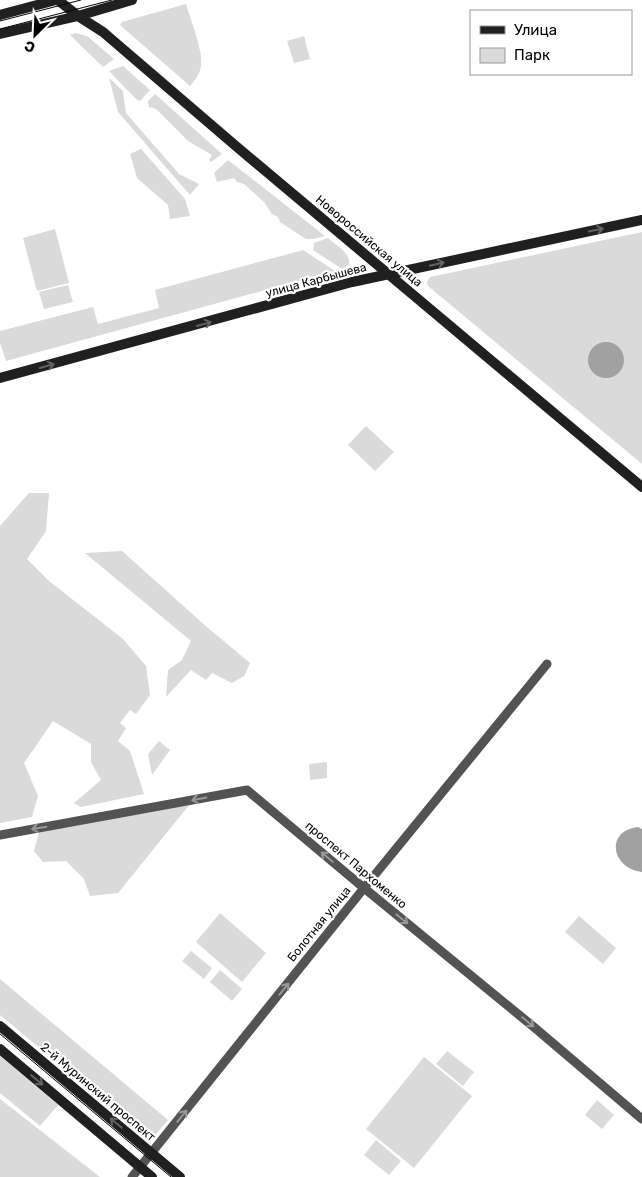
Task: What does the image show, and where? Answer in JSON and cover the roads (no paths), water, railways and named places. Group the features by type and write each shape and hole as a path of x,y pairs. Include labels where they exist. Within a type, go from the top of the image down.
{"main road":[{"path":"0,15 53,0"},
{"name":"Новороссийская улица","path":"53,0 103,32 642,487"},
{"path":"0,34 78,16 132,0"},
{"name":"улица Карбышева","path":"0,378 352,282 642,220"},
{"name":"2-й Муринский проспект","path":"0,1026 180,1177"},
{"path":"0,1049 152,1177"}],"street":[{"name":"Болотная улица","path":"132,1177 547,664"},
{"name":"проспект Пархоменко","path":"0,834 247,790 642,1119"}],"tram line":[{"path":"0,21 81,0"},
{"path":"0,29 112,0"},
{"path":"0,1034 171,1177"}]}
